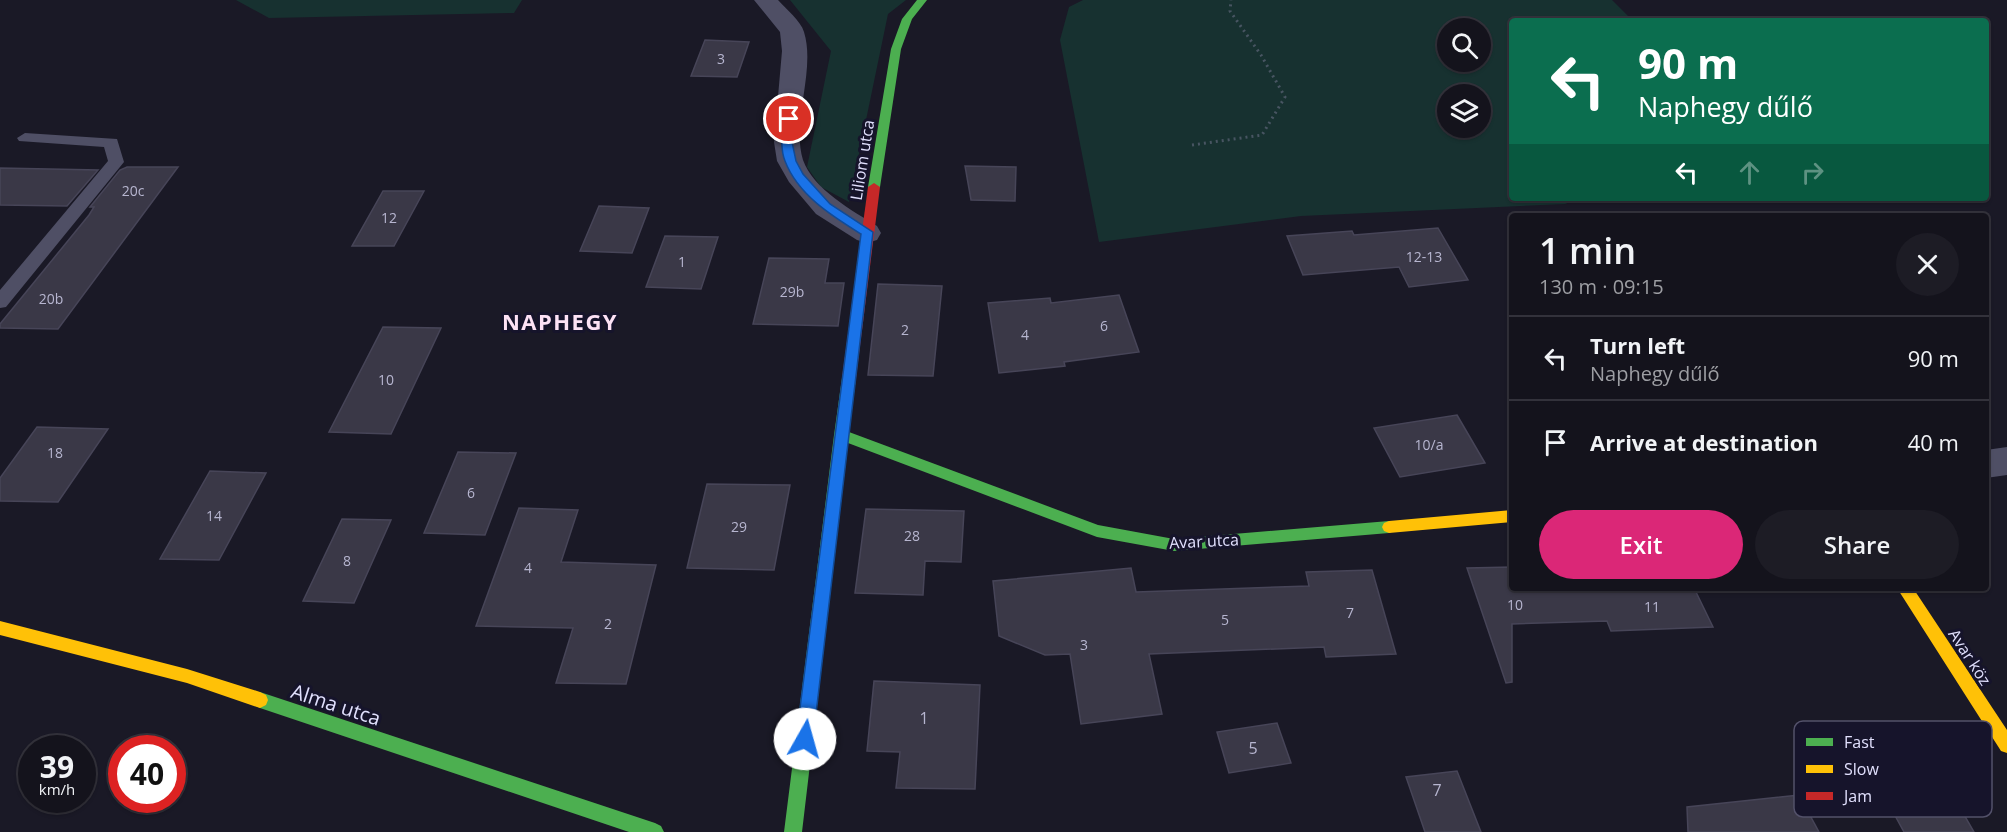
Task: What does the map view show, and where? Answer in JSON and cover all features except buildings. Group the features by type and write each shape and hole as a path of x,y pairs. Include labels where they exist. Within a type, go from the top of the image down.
{"street":[{"path":"766,0 792,30 794,51 787,142 790,161 799,176 826,207 867,232"},
{"name":"Liliom utca","path":"793,832 867,232 896,49 906,19 922,0"},
{"name":"Avar utca","path":"841,435 1097,531 1174,545 1509,516"},
{"path":"1989,464 2007,461"},
{"name":"Avar köz","path":"1907,591 1991,721"},
{"name":"Alma utca","path":"0,628 187,676 655,832"},
{"name":"Avar köz","path":"1992,722 2007,745"}],"lane":[{"path":"0,302 116,162 111,142 25,138"}],"path":[{"path":"1192,145 1262,135 1285,97 1261,55 1230,11 1231,0"}],"green space":[{"path":"236,0 522,0 514,13 269,18"},
{"path":"790,0 906,0 888,14 849,202 821,187 807,167 831,51"},
{"path":"1083,0 1612,0 1630,18 1509,18 1509,201 1572,201 1565,204 1301,216 1099,242 1060,40 1069,7"}],"traffic: fast":[{"path":"874,187 896,49 907,19 922,0"},
{"path":"793,832 849,378"},
{"path":"841,435 1097,531 1174,545 1389,527"},
{"path":"260,700 655,832"}],"traffic: slow":[{"path":"1389,527 1509,516"},
{"path":"1907,591 1991,721"},
{"path":"0,628 187,676 260,700"},
{"path":"1992,722 2007,745"}],"traffic: jam":[{"path":"849,378 874,187"}],"district":[{"name":"NAPHEGY","path":"560,322"}],"route":[{"path":"789,119 787,142 790,161 799,176 826,207 867,232 805,739"}]}
